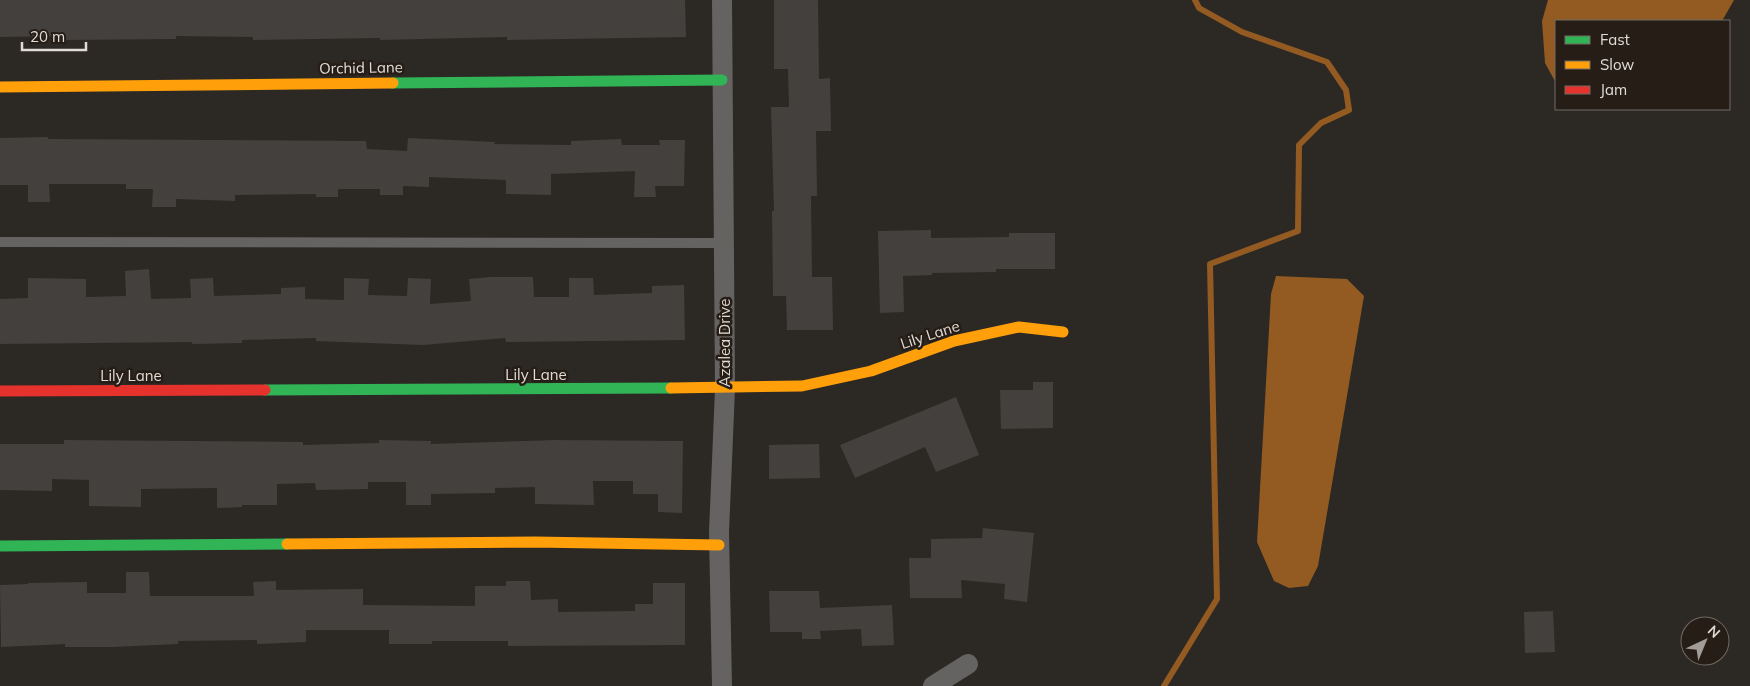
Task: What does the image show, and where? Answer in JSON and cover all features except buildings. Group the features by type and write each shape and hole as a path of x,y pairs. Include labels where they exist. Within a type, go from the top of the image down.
{"street":[{"name":"Azalea Drive","path":"722,0 725,389 719,545 722,686"},
{"name":"Orchid Lane","path":"0,87 722,80"},
{"name":"Lily Lane","path":"0,391 725,389 802,386 871,371 954,341 1019,327 1062,332"},
{"path":"0,546 535,542 719,545"},
{"path":"933,686 968,664"}],"lane":[{"path":"0,242 724,243"}],"shaded area":[{"path":"1548,0 1734,0 1723,20 1555,20 1555,81 1545,63 1542,21"},
{"path":"1276,276 1347,279 1364,296 1318,566 1308,586 1289,588 1274,581 1257,542 1271,294"}],"waterway":[{"path":"1164,686 1217,599 1210,264 1298,231 1299,145 1321,123 1349,110 1346,90 1327,62 1242,32 1199,8 1195,0"}],"traffic: fast":[{"path":"393,83 722,80"},
{"path":"265,390 671,388"},
{"path":"0,546 287,544"}],"traffic: slow":[{"path":"0,87 393,83"},
{"path":"671,388 802,386 871,371 954,341 1019,327 1063,332"},
{"path":"287,544 535,542 719,545"}],"traffic: jam":[{"path":"0,391 265,390"}]}
